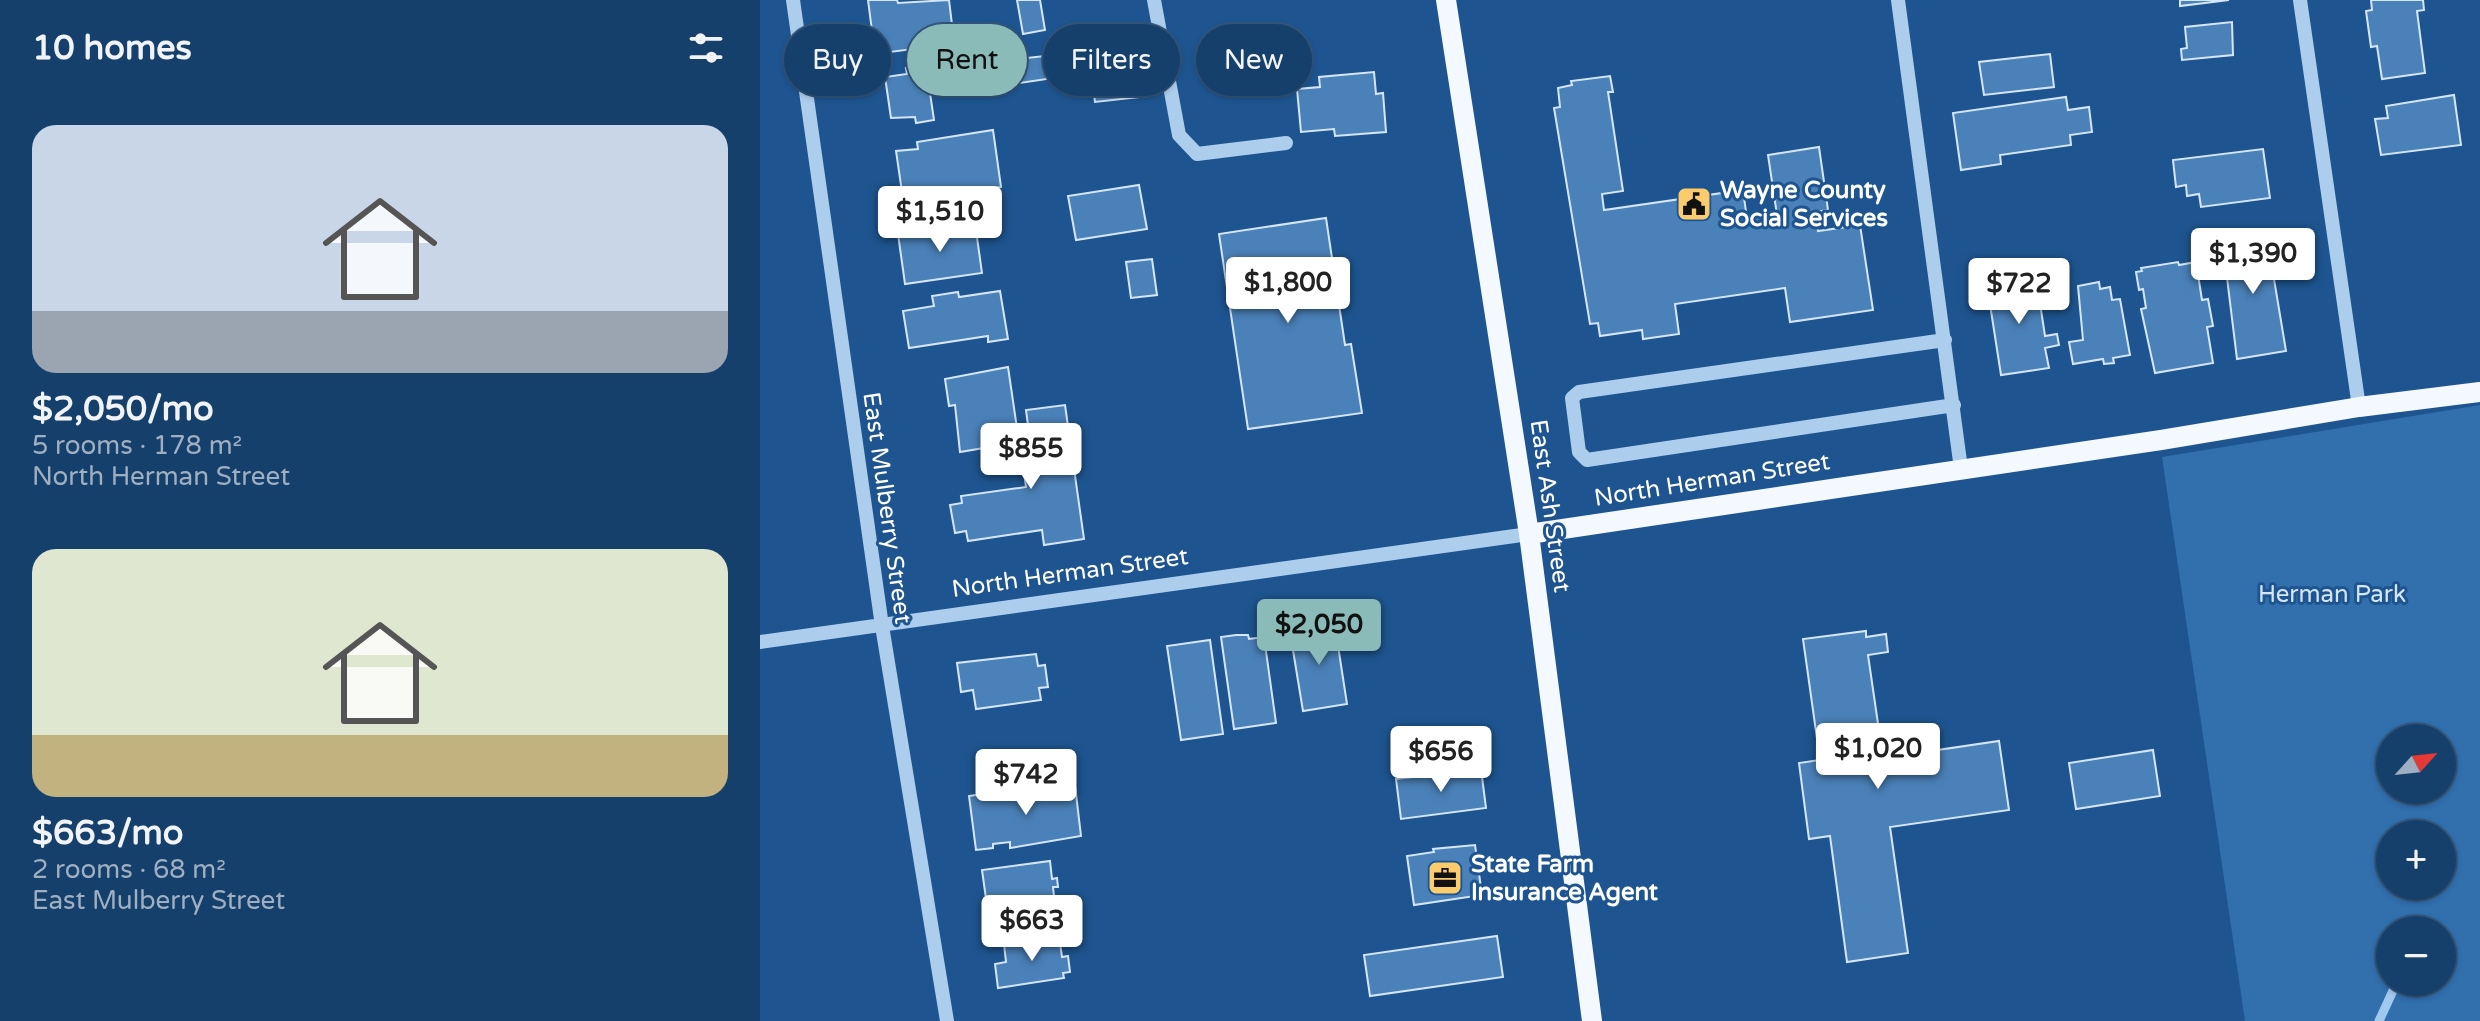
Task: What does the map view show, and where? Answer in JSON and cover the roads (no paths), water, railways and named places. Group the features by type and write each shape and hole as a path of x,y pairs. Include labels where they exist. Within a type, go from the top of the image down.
{"main road":[{"name":"East Ash Street","path":"1446,0 1529,534 1592,1021"},
{"name":"North Herman Street","path":"1529,534 2359,407 2480,392"}],"street":[{"name":"East Mulberry Street","path":"793,0 882,626 947,1021"},
{"path":"1154,0 1179,135 1197,154 1286,143"},
{"path":"1898,0 1961,469"},
{"path":"2300,0 2359,407"},
{"path":"1945,340 1579,392 1572,398 1579,452 1587,460 1954,405"},
{"name":"North Herman Street","path":"760,642 1529,534"}],"waterway":[{"path":"2379,1021 2391,996"}],"place":[{"name":"Wayne County Social Services","path":"1694,204"},
{"name":"State Farm Insurance Agent","path":"1445,878"}],"park label":[{"name":"Herman Park","path":"2332,594"}]}
